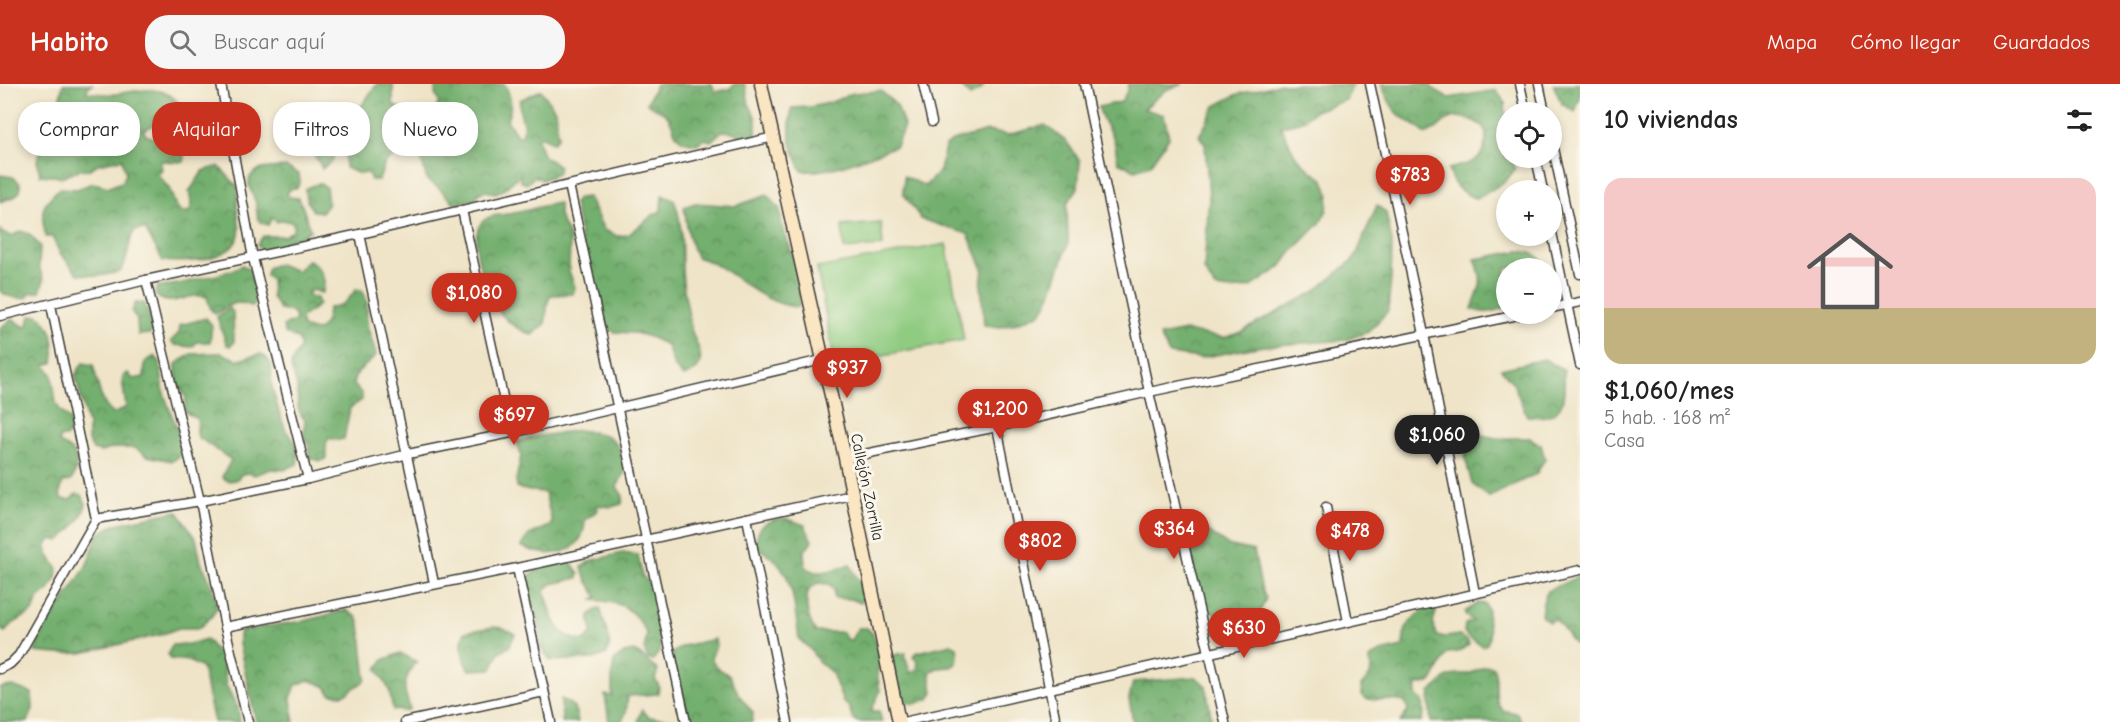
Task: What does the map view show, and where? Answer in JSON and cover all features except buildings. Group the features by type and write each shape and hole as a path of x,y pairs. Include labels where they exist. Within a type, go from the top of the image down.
{"street":[{"path":"221,84 253,258 308,479"},
{"name":"Callejón Zorrilla","path":"761,84 845,458 901,722"},
{"path":"923,84 932,122"},
{"path":"1084,84 1149,392 1225,722"},
{"path":"1370,84 1424,334 1475,593"},
{"path":"1520,84 1524,102"},
{"path":"1539,84 1543,102"},
{"path":"0,316 146,280 360,234 774,136"},
{"path":"1557,168 1580,274"},
{"path":"569,185 686,722"},
{"path":"462,210 511,433"},
{"path":"360,234 434,583"},
{"path":"1555,246 1580,365"},
{"path":"146,280 200,501 225,627 248,722"},
{"path":"1562,305 1580,302"},
{"path":"0,669 10,664 19,655 96,519 51,305"},
{"path":"845,458 1496,319"},
{"path":"96,519 308,479 408,454 511,433 822,360"},
{"path":"997,427 1056,722"},
{"path":"225,627 434,583 518,568 852,495"},
{"path":"1326,507 1348,622"},
{"path":"747,518 788,722"},
{"path":"518,568 551,722"},
{"path":"901,722 1580,570"},
{"path":"405,722 544,692"}],"green space":[{"path":"63,84 93,84 86,92 104,94 160,91 174,98 177,102 152,102 152,126 143,130 146,135 152,138 152,156 185,157 184,162 160,161 162,169 158,174 169,189 178,208 182,212 189,212 192,204 189,192 203,171 219,166 238,187 239,235 235,244 218,255 195,261 163,261 145,229 135,230 120,272 99,276 78,274 60,253 52,237 46,237 43,221 45,204 60,188 77,189 93,183 109,187 122,182 126,174 122,159 98,164 88,170 79,170 63,177 40,175 37,161 38,156 140,156 140,102 57,102 59,101"},
{"path":"377,84 393,84 393,102 382,102 382,156 394,156 385,163 379,180 371,180 368,173 360,174 345,168 344,156 370,156 370,102 364,102"},
{"path":"436,84 505,84 511,102 507,120 517,136 522,136 523,121 520,100 541,90 555,110 558,136 553,143 541,136 537,139 544,157 559,166 557,174 542,180 535,176 527,184 521,182 520,175 503,190 495,193 486,191 479,193 475,199 455,204 427,180 421,158 422,156 478,156 478,102 439,102 435,94"},
{"path":"656,84 712,84 715,92 729,89 735,84 745,84 749,104 756,118 756,135 743,139 733,132 722,131 711,141 704,139 697,144 681,140 669,118 647,103"},
{"path":"960,84 984,84 982,89 970,96"},
{"path":"1128,84 1183,84 1166,90 1144,109 1164,115 1169,137 1150,165 1135,170 1118,162 1114,139 1098,107 1121,102 1128,89"},
{"path":"1281,84 1353,85 1346,100 1315,111 1300,122 1281,126 1295,155 1324,180 1329,194 1327,210 1320,223 1291,253 1281,267 1251,287 1231,290 1215,288 1204,270 1209,197 1205,144 1199,136 1215,106 1238,94"},
{"path":"1381,84 1430,84 1432,88 1449,98 1497,90 1504,102 1496,102 1496,168 1515,169 1507,180 1496,180 1496,187 1477,199 1462,191 1455,185 1448,169 1478,158 1486,140 1483,127 1471,120 1457,117 1448,119 1426,134 1402,117 1390,102"},
{"path":"1553,84 1580,84 1580,98 1575,112 1561,102"},
{"path":"881,91 897,106 904,126 896,146 837,167 802,171 791,140 792,108 829,103 853,93"},
{"path":"1045,125 1066,141 1080,161 1078,188 1067,204 1068,244 1050,297 1041,313 1001,327 984,325 981,285 983,269 968,234 921,219 903,193 904,176 925,186 940,171 945,147 952,141 988,131 1008,135"},
{"path":"314,156 333,156 333,160 322,169"},
{"path":"286,167 299,174 300,182 297,188 292,188 287,193 289,197 298,198 311,230 288,245 263,252 257,245 263,236 284,236 293,231 294,223 283,220 277,222 272,218 268,225 260,222 250,187 250,177 258,170"},
{"path":"0,175 13,177 20,183 20,191 14,197 0,202"},
{"path":"319,183 326,187 328,204 322,212 313,211 307,201 305,189"},
{"path":"662,195 674,200 680,220 684,288 691,328 701,359 693,372 683,377 674,366 667,345 635,333 614,332 603,323 594,288 594,272 585,260 574,204 578,198 588,197 604,230 617,236 628,235 661,211"},
{"path":"767,195 780,209 782,226 795,261 800,296 799,307 770,300 722,268 696,257 690,239 684,207 695,203 736,206"},
{"path":"559,203 559,216 570,239 569,271 575,287 573,294 551,295 545,324 532,335 510,323 494,303 480,266 476,239 478,229 483,221 490,217"},
{"path":"1377,205 1386,213 1392,242 1391,278 1388,311 1368,332 1346,340 1263,346 1200,358 1169,354 1160,336 1185,331 1224,338 1241,332 1314,292 1355,258"},
{"path":"881,223 883,246 844,249 842,226"},
{"path":"0,229 2,233 12,236 21,231 29,234 40,246 39,267 44,280 40,292 29,293 28,297 21,298 0,291"},
{"path":"946,244 964,340 835,364 817,268"},
{"path":"1519,251 1528,252 1540,258 1496,258 1496,310 1489,312 1472,309 1481,280 1475,259"},
{"path":"308,260 322,274 324,288 322,293 313,290 308,292 309,296 317,298 319,305 301,318 302,327 316,331 325,322 328,308 345,303 356,289 362,290 367,304 368,328 376,355 355,378 353,384 362,394 362,400 350,408 344,439 329,438 326,444 326,459 321,461 308,458 309,445 304,433 305,420 298,407 297,385 291,368 292,361 300,348 299,340 285,333 283,326 294,322 296,318 292,312 280,310 272,297 271,280 266,275 268,267 279,264 297,271"},
{"path":"242,265 250,269 255,290 255,305 232,304 216,314 211,310 207,297 193,296 166,301 155,294 158,286 174,285 217,275"},
{"path":"135,303 144,303 154,327 150,334 138,335 137,320 132,312"},
{"path":"229,308 233,312 234,343 230,346 227,345 217,317"},
{"path":"38,315 48,324 53,336 53,363 45,365 52,374 56,403 70,420 71,429 67,437 60,437 59,443 70,450 76,458 76,469 71,481 63,482 60,492 61,499 70,500 76,494 82,495 86,504 79,520 68,533 59,541 52,539 47,544 47,553 58,569 49,590 38,599 33,612 12,624 5,632 0,629 0,328 12,319 25,327 28,325 30,316"},
{"path":"206,318 212,325 210,342 197,342 192,347 175,345 171,341 179,333 180,325"},
{"path":"221,353 238,360 261,354 269,362 272,368 272,386 280,415 286,431 297,447 297,464 284,470 271,469 255,475 242,474 236,480 228,481 222,477 231,460 198,437 197,419 185,412 186,397 176,378 176,364 191,354"},
{"path":"155,356 160,362 164,394 180,437 181,456 172,461 147,456 135,448 113,448 101,452 93,450 88,441 88,425 75,375 83,363 93,365 105,405 114,414 126,407 122,380 124,375 128,373 133,379 144,377 145,362"},
{"path":"1544,359 1564,370 1563,399 1556,412 1540,417 1527,416 1513,383 1501,369"},
{"path":"578,430 600,433 616,443 626,470 617,487 623,496 622,504 611,507 597,505 598,510 585,520 583,532 578,541 563,552 542,553 521,546 529,535 550,526 552,522 545,493 517,487 516,480 521,456 517,442"},
{"path":"1472,433 1496,438 1530,438 1541,445 1545,459 1536,474 1489,497 1472,484 1465,457"},
{"path":"177,511 196,538 201,562 218,606 212,616 199,628 179,628 160,635 82,653 35,652 44,630 86,566 98,534 116,524"},
{"path":"785,518 805,525 812,541 804,552 805,566 810,570 821,572 850,564 863,587 866,596 861,603 851,599 834,598 834,589 829,584 818,583 809,589 807,611 816,632 843,632 846,639 851,640 858,628 867,628 873,634 883,663 877,671 880,692 871,711 879,711 882,722 858,722 853,719 849,707 843,702 832,673 799,639 791,588 783,570 777,562 755,545 758,533 764,525 772,520"},
{"path":"1186,523 1202,526 1227,545 1254,551 1261,587 1266,598 1260,612 1240,617 1219,616 1200,599 1190,575"},
{"path":"622,553 638,555 642,575 654,589 663,635 659,652 653,660 648,659 644,649 647,634 637,618 619,605 592,600 597,597 584,575 582,567 590,561"},
{"path":"553,559 571,562 579,574 578,578 551,584 545,590 556,624 567,635 585,641 592,633 589,615 600,608 610,642 607,654 594,659 551,661 541,648 539,623 531,607 527,577"},
{"path":"1580,576 1580,643 1574,644 1555,619 1549,622 1541,616 1548,591"},
{"path":"1478,603 1485,604 1488,611 1489,640 1482,646 1464,632 1465,624 1473,621 1466,616 1465,612"},
{"path":"1428,607 1437,609 1433,622 1436,635 1446,637 1459,635 1468,641 1469,645 1458,652 1447,653 1433,680 1430,683 1417,685 1416,696 1423,701 1424,714 1421,722 1400,722 1408,711 1406,703 1365,699 1362,696 1361,686 1370,676 1369,659 1377,654 1403,646 1405,632 1410,622"},
{"path":"346,610 357,617 360,624 366,680 344,695 331,694 325,686 309,680 296,685 291,698 294,722 256,722 239,644 239,634 242,630 304,621"},
{"path":"493,627 515,634 509,647 499,652 492,669 469,670 462,651 465,632"},
{"path":"206,639 222,658 226,685 238,708 240,722 214,722 202,668 189,661 171,659 168,654 172,645 189,644"},
{"path":"715,639 716,646 711,658 716,667 730,676 739,695 753,713 752,722 683,722 672,653 683,646"},
{"path":"951,644 957,647 957,663 951,667 937,668 930,672 933,692 929,699 915,704 902,701 889,659 897,654 906,653 910,673 917,669 918,662 913,657 915,653"},
{"path":"634,651 658,670 655,679 659,686 658,694 628,696 622,721 609,722 605,695 612,696 614,661 624,653"},
{"path":"400,653 417,662 413,664 405,686 410,709 406,711 393,710 389,689 377,669 383,660"},
{"path":"1488,666 1493,667 1495,672 1496,696 1499,706 1503,710 1518,714 1521,722 1431,722 1430,693 1446,678 1457,674 1469,674"},
{"path":"1196,677 1206,686 1212,722 1133,722 1129,699 1133,682"},
{"path":"12,686 32,693 33,709 28,722 0,722 0,688"},
{"path":"561,699 574,708 578,722 562,722"},
{"path":"642,710 649,717 671,719 674,722 639,722"}]}
